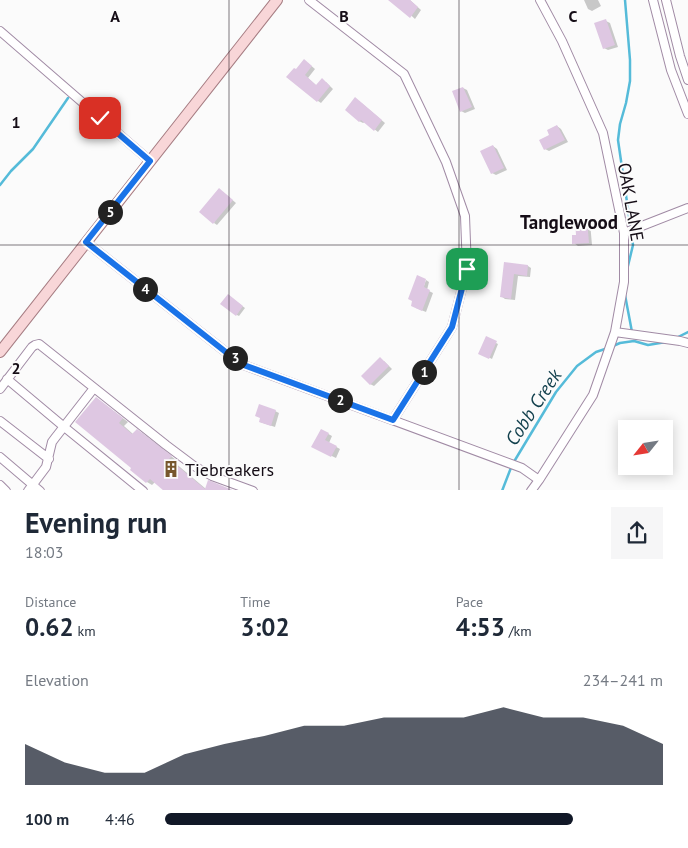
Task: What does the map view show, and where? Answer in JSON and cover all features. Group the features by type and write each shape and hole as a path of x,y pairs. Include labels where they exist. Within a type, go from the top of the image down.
{"main road":[{"path":"0,352 277,0"}],"street":[{"path":"309,0 404,74 446,162 465,216 467,269 452,327 393,420"},
{"name":"OAK LANE","path":"531,490 593,395 615,332 624,282 624,233 602,133 562,41 540,0"},
{"path":"653,0 671,70 688,114"},
{"path":"666,0 679,53 688,80"},
{"path":"0,31 150,161"},
{"path":"667,55 679,53"},
{"path":"624,233 688,208"},
{"path":"86,242 241,364 522,468 539,480"},
{"path":"615,332 688,343"},
{"path":"0,389 32,347 39,344 194,466 212,476 254,490"},
{"path":"8,379 143,490"},
{"path":"31,488 46,467 53,440 94,388"},
{"path":"0,421 49,459"},
{"path":"0,457 31,488 40,490"}],"building":[{"path":"388,0 410,0 418,7 410,18"},
{"path":"606,19 615,45 603,49 594,23"},
{"path":"304,59 312,66 305,75 316,85 322,78 330,86 317,102 286,77"},
{"path":"463,87 472,107 460,112 452,91"},
{"path":"355,97 382,120 374,131 361,120 359,122 345,110"},
{"path":"557,125 565,140 544,150 539,140 549,135 547,130"},
{"path":"493,145 504,168 491,174 480,151"},
{"path":"219,188 233,200 213,224 199,212"},
{"path":"587,219 589,243 572,244 572,235 576,235 575,220"},
{"path":"504,262 528,265 527,276 514,274 511,299 500,297"},
{"path":"417,275 426,279 424,287 430,290 422,311 411,306 412,301 408,299"},
{"path":"228,294 243,306 236,316 220,304"},
{"path":"486,336 497,341 489,359 478,354"},
{"path":"380,357 389,366 370,385 361,376"},
{"path":"96,397 123,418 119,423 132,434 137,429 172,456 169,459 205,489 208,480 233,490 163,490 150,479 146,483 130,470 131,468 75,422"},
{"path":"259,404 276,410 271,426 259,422 260,418 255,416"},
{"path":"321,429 329,433 325,440 337,446 331,457 311,447"}],"waterway":[{"path":"625,0 630,81 618,140 633,245 627,270"},
{"path":"0,185 33,149 68,98"},
{"path":"625,295 632,332"},
{"name":"Cobb Creek","path":"676,338 688,332"},
{"name":"Cobb Creek","path":"613,346 634,341 648,345 666,342"},
{"name":"Cobb Creek","path":"502,490 512,465 556,392 577,366 596,352 608,348"}],"place":[{"name":"Tiebreakers","path":"171,469"}],"district":[{"name":"Tanglewood","path":"569,222"}],"route":[{"path":"100,118 150,161 86,242 241,364 393,420 452,327 467,269"}]}
